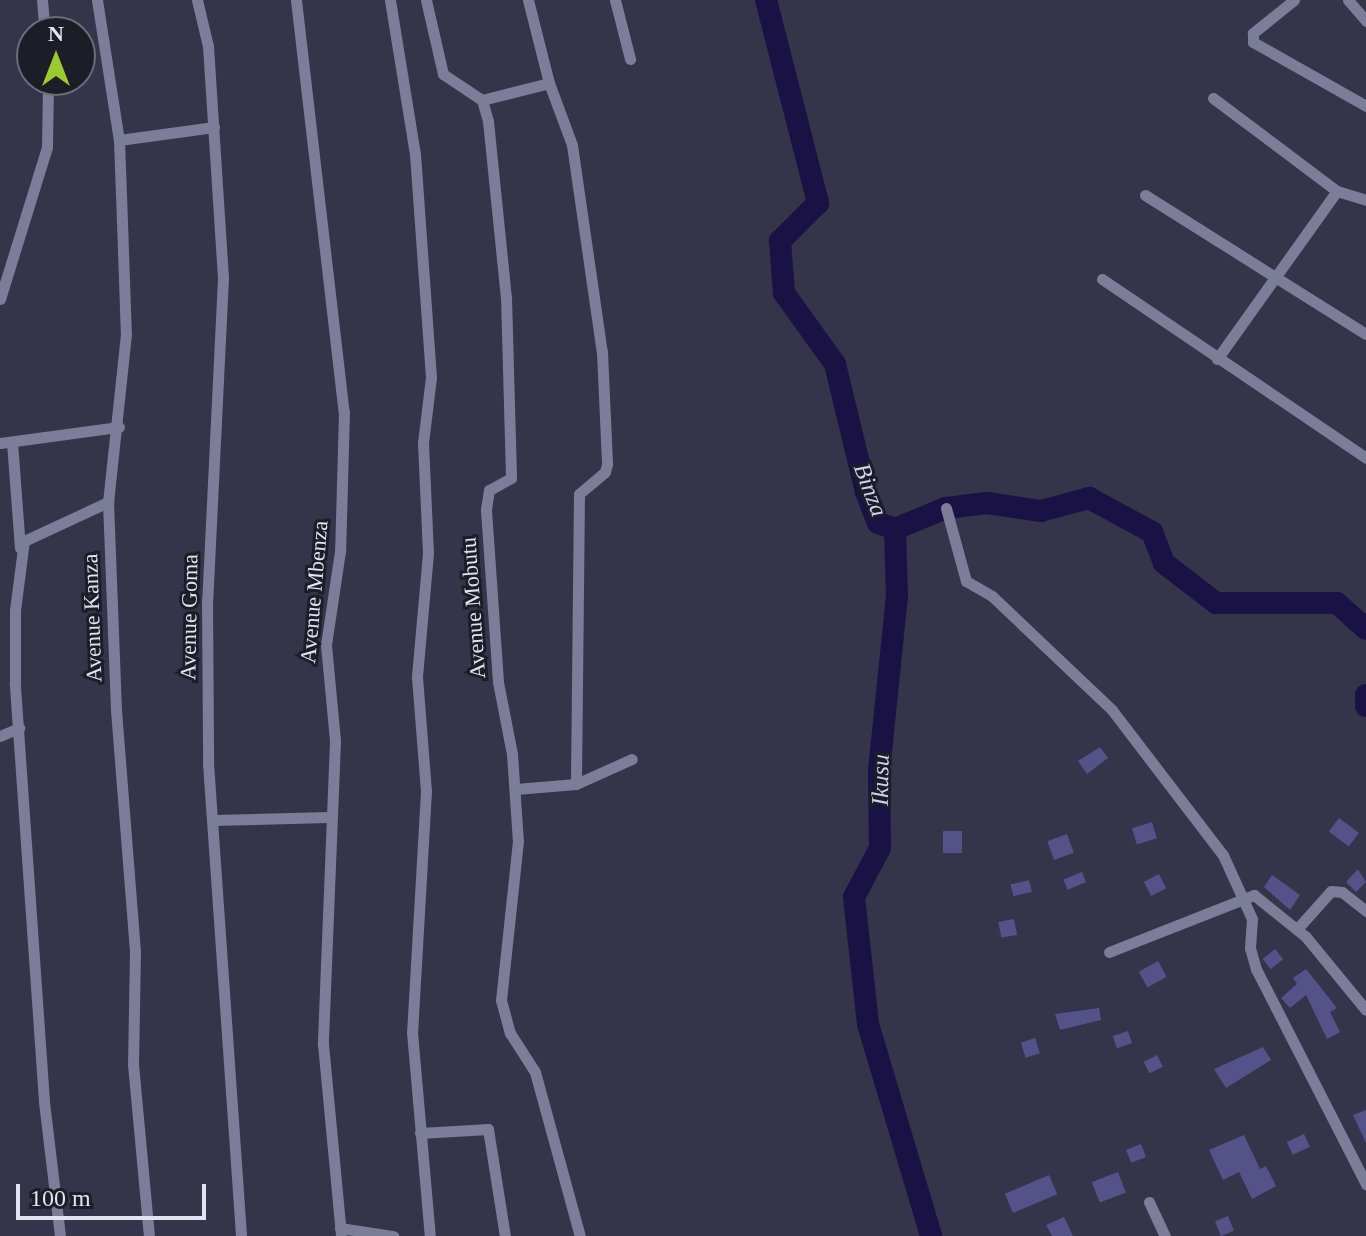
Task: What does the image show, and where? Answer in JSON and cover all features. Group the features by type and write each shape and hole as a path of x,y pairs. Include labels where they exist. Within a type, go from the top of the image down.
{"street":[{"name":"Avenue Kanza","path":"97,0 119,140 126,334 119,427 108,502 116,710 135,952 133,1064 149,1236"},
{"name":"Avenue Goma","path":"197,0 208,46 223,278 207,600 213,820 241,1236"},
{"name":"Avenue Mbenza","path":"296,0 345,427 340,551 326,645 335,741 328,817 323,1044 340,1232"},
{"path":"390,0 415,154 431,377 423,443 428,553 417,677 426,791 412,1032 430,1236"},
{"path":"426,0 443,74 482,100 549,83"},
{"path":"528,0 549,83 572,145 581,190 602,352 607,464 605,472 579,494 576,784"},
{"path":"615,0 630,59"},
{"path":"1294,0 1253,33 1253,42 1366,106"},
{"path":"1348,0 1366,21"},
{"path":"0,299 47,147 48,96"},
{"path":"1213,98 1337,191 1366,200"},
{"name":"Avenue Mobutu","path":"482,100 506,297 511,478 489,490 486,510 498,682 516,789 518,875 501,987 502,1013 535,1072 580,1236"},
{"path":"119,140 214,127"},
{"path":"1217,359 1337,191"},
{"path":"1145,195 1366,334"},
{"path":"1102,279 1366,458"},
{"path":"60,1236 44,1101 19,728 15,610 20,549 6,443 119,427"},
{"path":"20,549 28,537 108,502"},
{"path":"946,508 966,581 992,596 1112,710 1223,855 1252,919 1250,948 1256,969 1366,1184"},
{"path":"0,736 19,728"},
{"path":"516,789 576,784 632,759"},
{"path":"213,820 328,817"},
{"path":"1297,929 1331,891 1342,892 1366,911"},
{"path":"1109,952 1244,896 1264,899 1297,929 1366,1010"},
{"path":"420,1133 488,1129 505,1236"},
{"path":"1149,1202 1165,1236"},
{"path":"340,1232 393,1236"}],"building":[{"path":"1100,747 1108,758 1087,774 1078,761"},
{"path":"1339,818 1359,833 1349,847 1329,832"},
{"path":"1152,822 1157,838 1137,844 1132,828"},
{"path":"943,831 962,831 962,853 943,853"},
{"path":"1067,834 1074,853 1054,860 1047,841"},
{"path":"1358,869 1366,882 1356,892 1346,882"},
{"path":"1082,872 1086,882 1068,890 1063,879"},
{"path":"1159,874 1166,888 1151,896 1144,882"},
{"path":"1272,875 1300,895 1290,910 1264,887"},
{"path":"1029,880 1032,892 1013,896 1011,885"},
{"path":"1014,919 1017,935 1001,938 998,922"},
{"path":"1275,949 1283,959 1271,969 1263,959"},
{"path":"1158,961 1167,977 1147,987 1139,972"},
{"path":"1306,969 1337,1008 1330,1012 1340,1032 1327,1039 1306,995 1290,1008 1281,998 1297,984 1293,978"},
{"path":"1099,1008 1101,1020 1060,1030 1055,1014"},
{"path":"1128,1031 1132,1043 1117,1048 1113,1036"},
{"path":"1035,1038 1040,1053 1026,1058 1021,1043"},
{"path":"1263,1047 1271,1060 1226,1088 1214,1069"},
{"path":"1157,1055 1163,1067 1150,1073 1144,1062"},
{"path":"1366,1110 1366,1143 1353,1115"},
{"path":"1304,1134 1310,1147 1293,1155 1287,1142"},
{"path":"1244,1135 1260,1169 1266,1166 1276,1186 1252,1199 1239,1172 1223,1180 1209,1150"},
{"path":"1141,1144 1146,1157 1131,1163 1126,1150"},
{"path":"1118,1172 1126,1193 1100,1203 1092,1182"},
{"path":"1049,1175 1057,1194 1013,1213 1005,1194"},
{"path":"1228,1216 1234,1231 1221,1236 1215,1221"},
{"path":"1064,1217 1073,1236 1052,1236 1046,1225"}],"waterway":[{"name":"Binza","path":"766,0 818,203 780,241 784,293 835,364 866,492 878,523 895,529 946,508 987,503 1041,511 1089,498 1152,532 1164,563 1216,603 1337,603 1366,629"},
{"name":"Ikusu","path":"895,529 897,596 879,770 880,848 854,897 868,1024 931,1236"},
{"name":"Binza","path":"1366,695 1366,706"}]}
